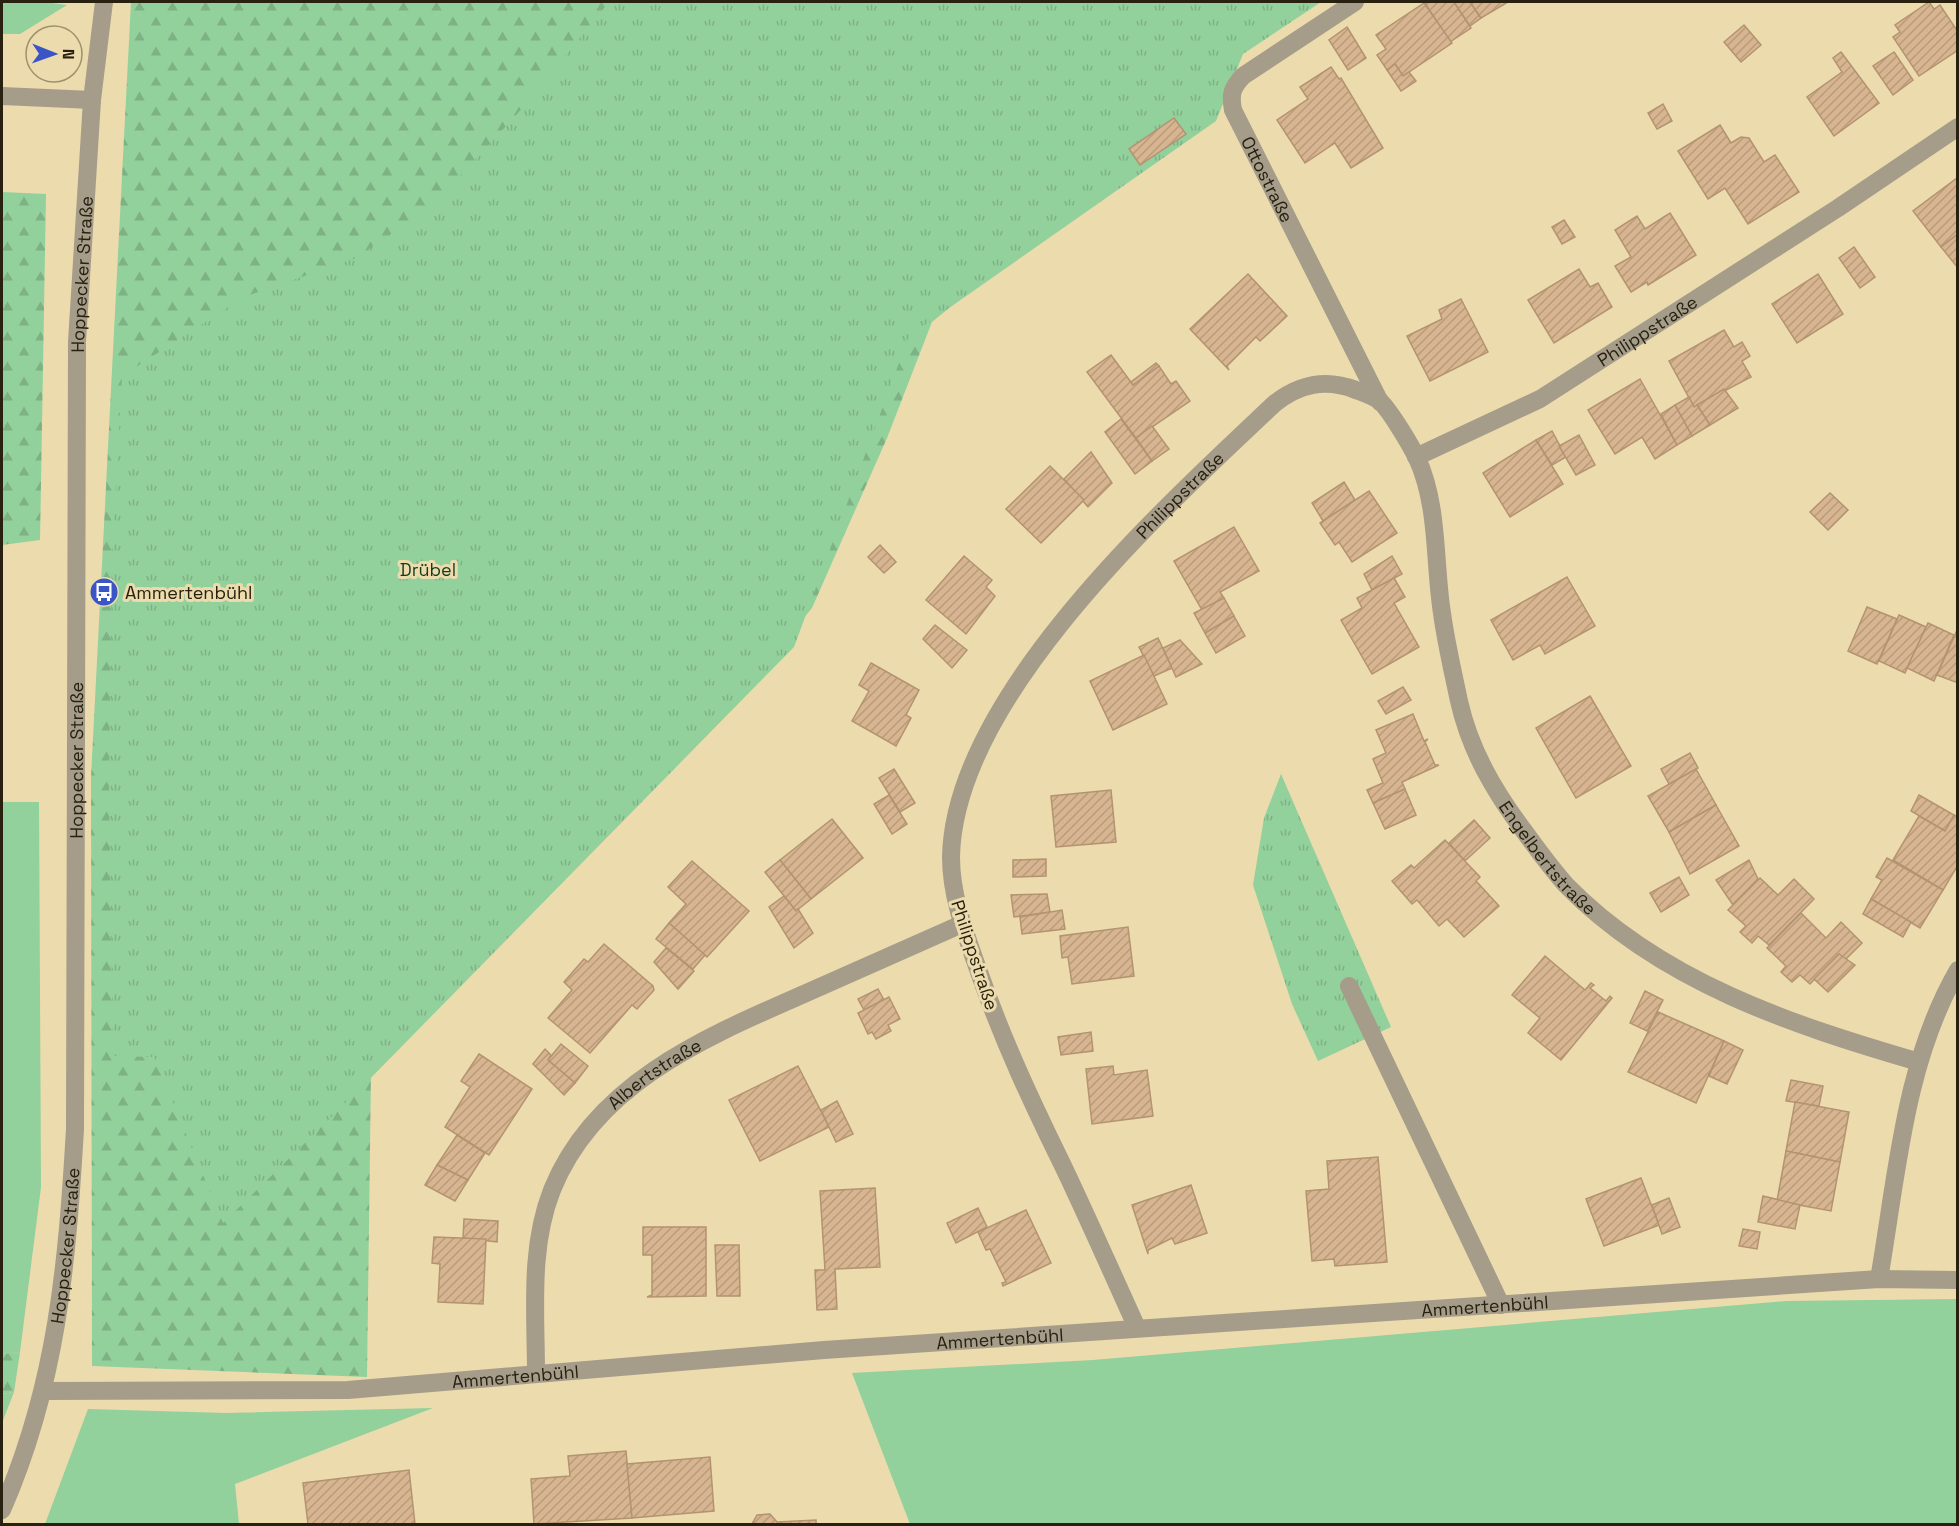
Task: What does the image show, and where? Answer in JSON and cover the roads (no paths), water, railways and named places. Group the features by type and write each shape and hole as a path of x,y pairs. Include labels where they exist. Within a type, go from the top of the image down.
{"street":[{"name":"Hoppecker Straße","path":"2,1510 44,1391 63,1287 75,1129 77,342 92,100 104,2"},
{"name":"Ottostraße","path":"1355,2 1243,76 1230,95 1233,110 1380,402"},
{"path":"2,96 92,100"},
{"name":"Philippstraße","path":"1416,456 1540,399 1838,208 1958,126"},
{"name":"Philippstraße","path":"1137,1328 999,1030 956,903 951,859 957,807 970,770 988,736 1048,640 1164,508 1289,392 1315,383 1334,383 1369,395 1380,402"},
{"path":"1380,402 1416,456"},
{"name":"Engelbertstraße","path":"1416,456 1428,494 1442,614 1467,732 1489,781 1566,884 1623,934 1674,968 1713,988 1793,1022 1919,1062"},
{"name":"Albertstraße","path":"536,1374 536,1268 541,1226 552,1189 566,1162 604,1111 639,1080 706,1037 963,924"},
{"path":"1879,1279 1919,1062 1937,1009 1958,970"},
{"path":"1349,986 1500,1305"},
{"name":"Ammertenbühl","path":"44,1391 348,1390 824,1350 1137,1328 1879,1279 1958,1280"}],"place":[{"name":"Ammertenbühl","path":"104,592"}],"park label":[{"name":"Drübel","path":"428,569"}]}
